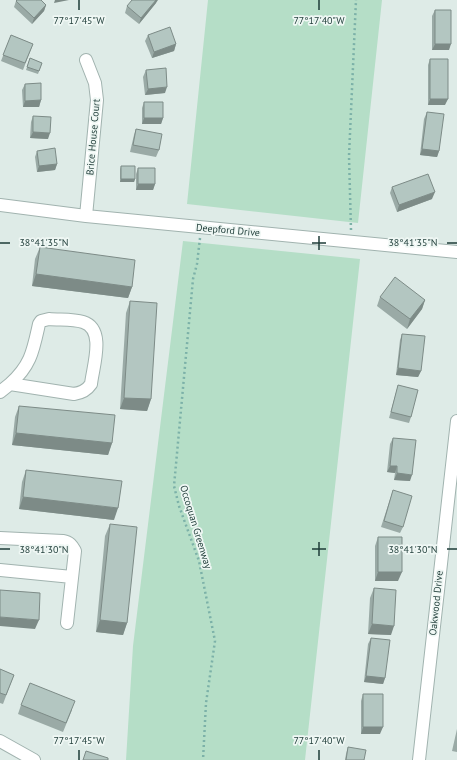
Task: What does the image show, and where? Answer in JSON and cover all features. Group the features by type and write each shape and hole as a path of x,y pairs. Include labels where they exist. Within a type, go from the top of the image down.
{"street":[{"name":"Brice House Court","path":"86,60 95,83 97,100 86,216"},
{"name":"Deepford Drive","path":"0,204 86,216 457,252"},
{"path":"0,392 19,376 28,364 32,354 39,324 42,321 49,319 81,321 93,328 97,341 91,384 88,388 80,393 74,394 10,384"},
{"name":"Oakwood Drive","path":"418,760 457,421"},
{"path":"0,538 67,542 72,546 75,551 66,623"},
{"path":"0,570 72,577"},
{"path":"0,741 34,760"}],"path":[{"path":"350,241 350,156 356,0"},
{"name":"Occoquan Greenway","path":"201,227 197,264 193,279 174,486 179,506 199,561 215,641 206,703 203,760"}],"green space":[{"path":"208,0 382,0 358,223 187,204"},
{"path":"183,241 360,259 305,760 126,760 133,646"}],"building":[{"path":"41,0 46,5 34,18 16,1"},
{"path":"132,0 156,0 141,18 127,6"},
{"path":"435,10 451,10 451,44 435,44"},
{"path":"170,27 176,44 154,52 148,35"},
{"path":"11,35 33,44 25,63 3,55"},
{"path":"30,58 42,63 39,71 27,67"},
{"path":"430,59 448,59 448,99 430,99"},
{"path":"166,68 167,87 148,89 146,70"},
{"path":"41,83 41,100 25,101 25,84"},
{"path":"144,102 163,102 163,118 144,118"},
{"path":"427,112 444,114 439,151 422,149"},
{"path":"33,116 51,117 50,133 33,132"},
{"path":"136,129 162,134 159,150 133,145"},
{"path":"55,148 57,164 39,166 37,151"},
{"path":"121,166 135,166 135,179 121,179"},
{"path":"138,168 155,168 155,184 138,184"},
{"path":"428,174 435,192 399,205 392,187"},
{"path":"40,247 135,260 132,287 36,274"},
{"path":"395,277 425,300 410,319 380,297"},
{"path":"130,301 157,303 151,399 124,398"},
{"path":"402,334 425,336 421,371 398,368"},
{"path":"398,385 418,390 411,417 391,412"},
{"path":"19,406 115,415 112,443 16,433"},
{"path":"393,438 416,440 412,475 397,473 397,466 390,466"},
{"path":"26,470 122,481 118,508 23,497"},
{"path":"393,490 412,496 403,527 384,521"},
{"path":"110,524 137,527 127,623 100,620"},
{"path":"378,537 402,537 402,572 378,572"},
{"path":"374,588 396,590 394,626 372,624"},
{"path":"0,590 40,593 39,620 0,617"},
{"path":"371,638 390,640 385,678 366,676"},
{"path":"0,669 14,675 6,695 0,693"},
{"path":"30,683 75,701 66,723 21,705"},
{"path":"363,694 383,694 383,727 363,727"},
{"path":"348,747 366,750 364,760 346,760"},
{"path":"86,751 108,758 108,760 83,760"}]}
